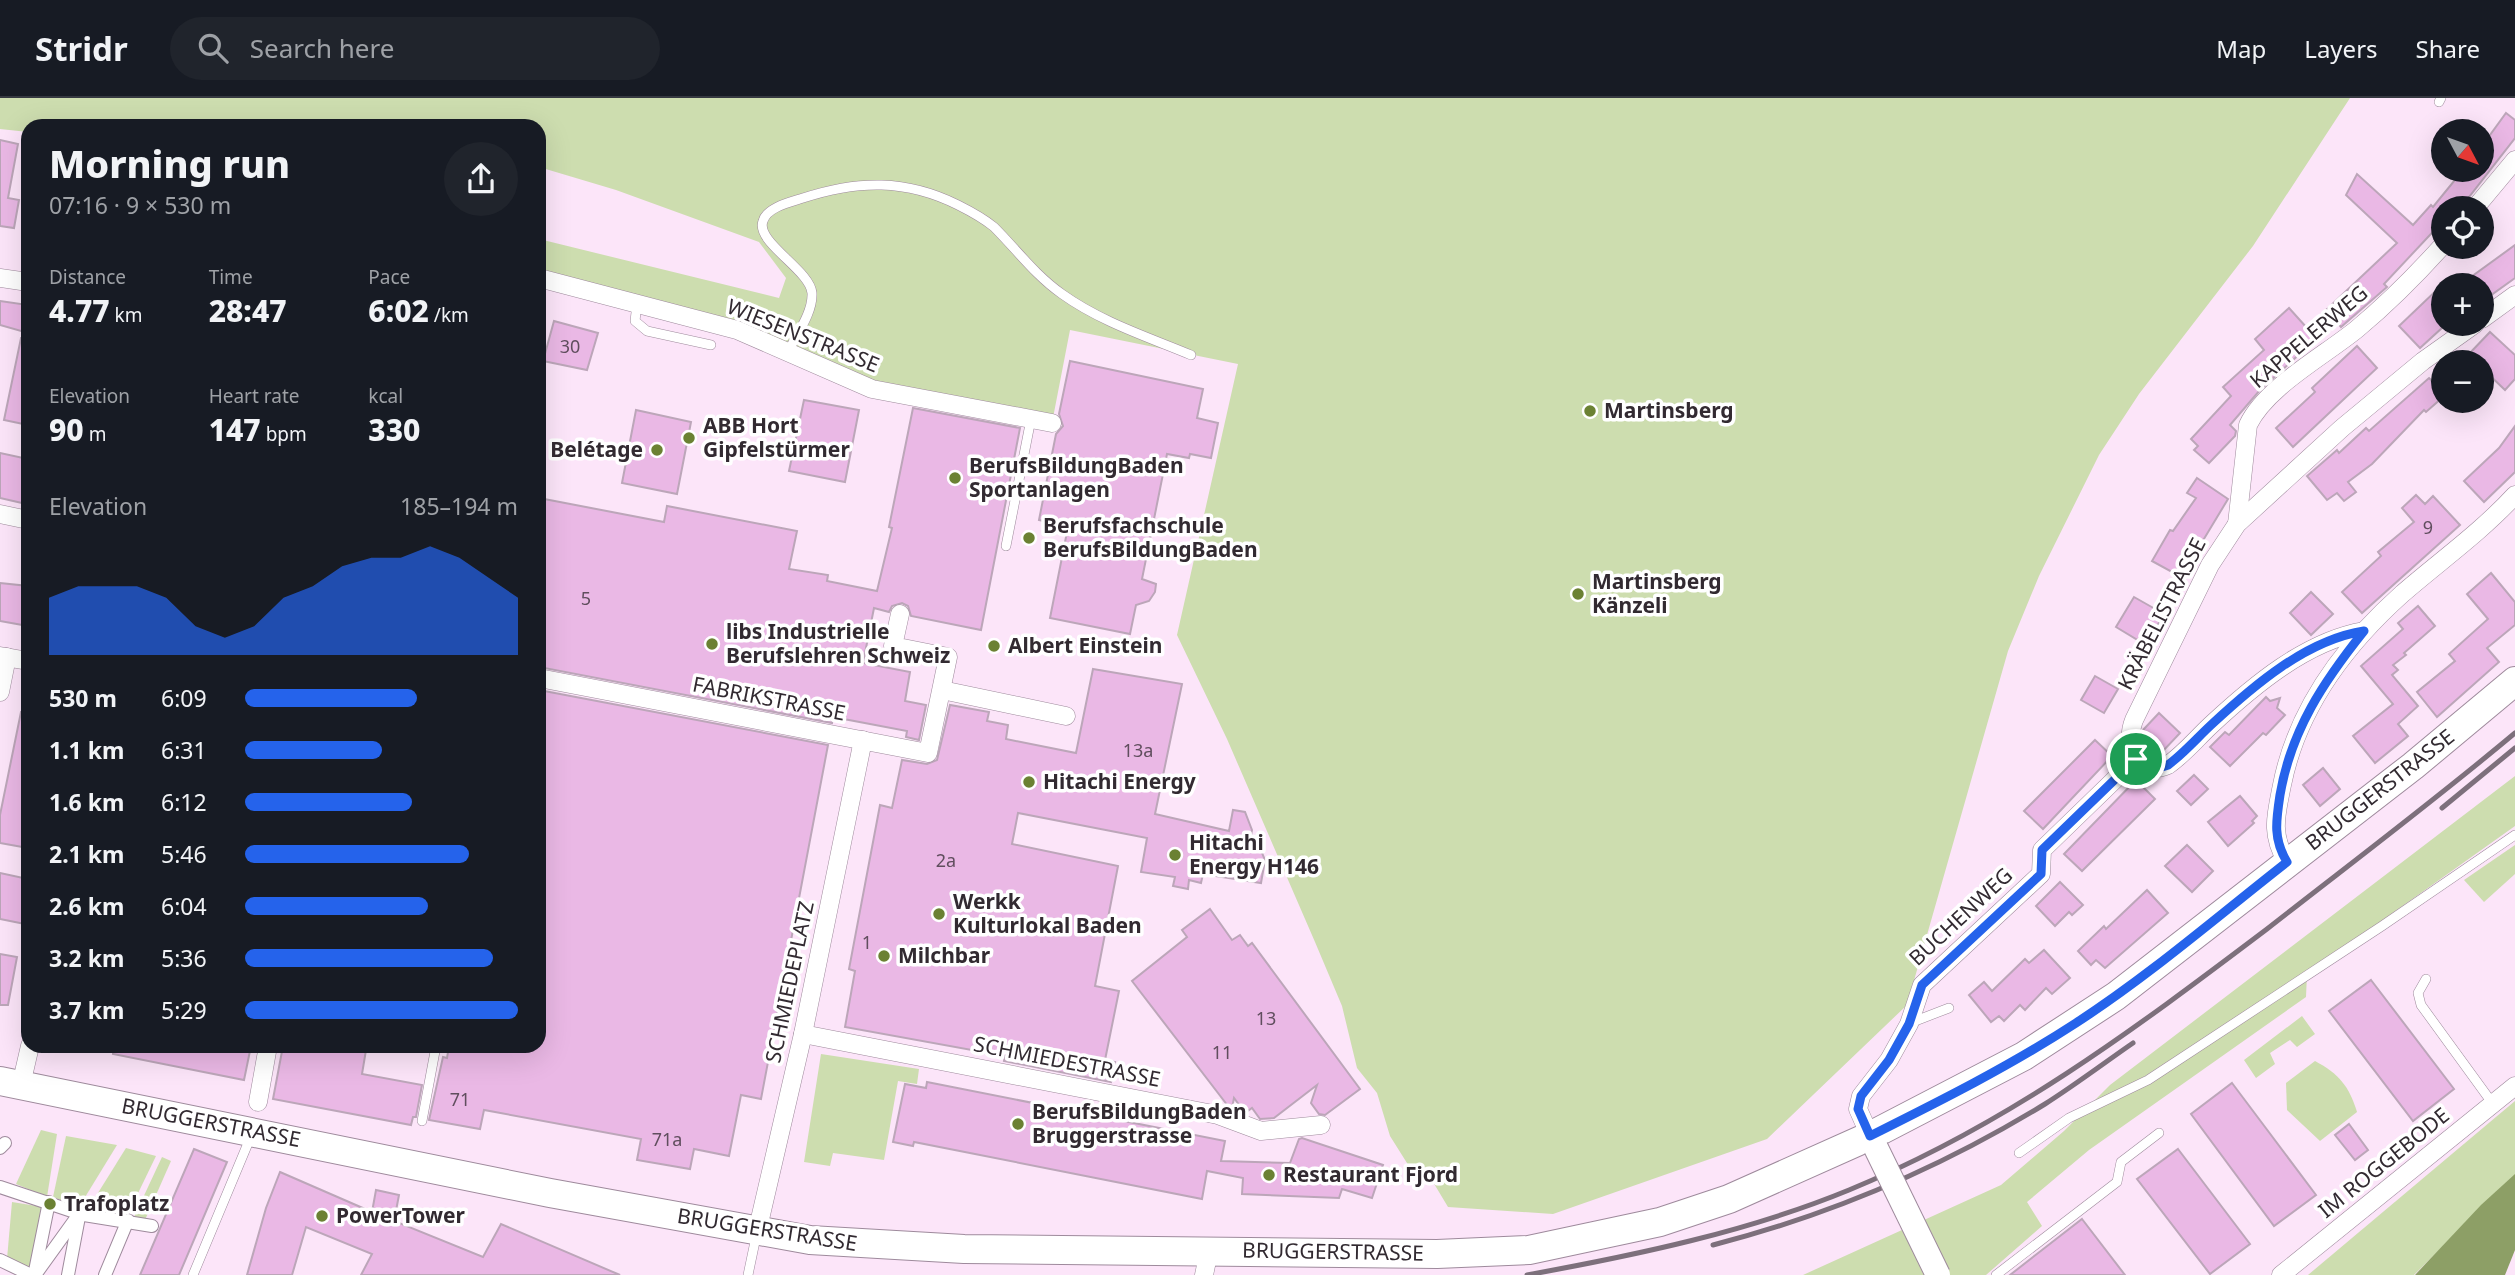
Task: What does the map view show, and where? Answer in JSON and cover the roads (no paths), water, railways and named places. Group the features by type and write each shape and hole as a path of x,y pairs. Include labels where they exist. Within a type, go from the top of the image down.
{"main road":[{"name":"BRUGGERSTRASSE","path":"10,1083 550,1193 757,1232 862,1244 1206,1263 1530,1250 1660,1222 1738,1195 1873,1142 2024,1056 2116,996 2413,766 2515,681"},
{"path":"1873,1142 1938,1275"}],"street":[{"path":"2485,196 2515,160"},
{"name":"KAPPELERWEG","path":"2236,524 2248,425 2253,414 2273,393 2359,327 2431,257"},
{"path":"0,278 21,281"},
{"name":"WIESENSTRASSE","path":"546,280 737,330 872,390 1052,422"},
{"path":"2494,310 2515,295"},
{"name":"KRÄBELISTRASSE","path":"2136,759 2131,752 2129,740 2134,720 2210,565 2236,524 2342,428 2423,361 2458,336"},
{"path":"2287,862 2278,846 2275,831 2287,760 2308,709 2364,631 2403,594 2483,528 2515,495"},
{"path":"0,514 21,518"},
{"name":"FABRIKSTRASSE","path":"546,679 928,753 948,657 893,646 900,614"},
{"path":"2136,759 2149,767 2161,768 2168,765 2244,696 2277,671 2329,640 2364,631"},
{"path":"0,692 4,657"},
{"path":"942,690 1066,716"},
{"name":"SCHMIEDEPLATZ","path":"757,1232 803,1034 863,740"},
{"name":"BUCHENWEG","path":"1873,1142 1858,1109 1861,1096 1889,1060 1909,1024 1922,985 2041,874 2042,850 2136,759"},
{"name":"SCHMIEDESTRASSE","path":"803,1034 1223,1116 1255,1130 1321,1125"},
{"path":"10,1083 26,1053"},
{"path":"258,1102 267,1053"},
{"name":"IM ROGGEBODE","path":"2281,1275 2515,1086"},
{"path":"0,1187 79,1214 152,1226"},
{"path":"33,1275 49,1202"},
{"path":"33,1275 79,1214"},
{"path":"68,1275 79,1214"},
{"path":"105,1275 128,1220"},
{"path":"0,1260 33,1275"}],"lane":[{"path":"788,352 810,306 811,290 807,279 784,257 764,231 763,219 779,207 810,196 854,185 883,183 922,191 967,210 990,224 1038,276 1075,304 1105,320 1192,355"},
{"path":"637,304 635,321 643,329 710,345"},
{"path":"1006,546 1031,419"},
{"path":"2019,1153 2069,1118 2148,1080 2515,835"},
{"path":"2426,979 2418,993 2421,1005 2493,1104"},
{"path":"1909,1024 1949,1008"},
{"path":"422,1121 435,1053"},
{"path":"193,1275 253,1131"},
{"path":"1996,1275 2116,1182 2121,1162 2159,1133"},
{"path":"748,1275 757,1232"}],"railway":[{"path":"1527,1275 1691,1241 1771,1218 1849,1190 1962,1136 2067,1073 2167,1004 2392,832 2515,733"},
{"path":"2442,808 2515,748"},
{"path":"1713,1245 1842,1204 1926,1168 2045,1104 2133,1043"}],"place":[{"name":"Martinsberg","path":"1590,411"},
{"name":"ABB Hort Gipfelstürmer","path":"689,438"},
{"name":"Belétage","path":"657,450"},
{"name":"BerufsBildungBaden Sportanlagen","path":"955,478"},
{"name":"Berufsfachschule BerufsBildungBaden","path":"1029,538"},
{"name":"Martinsberg Känzeli","path":"1578,594"},
{"name":"libs Industrielle Berufslehren Schweiz","path":"712,644"},
{"name":"Albert Einstein","path":"994,646"},
{"name":"Hitachi Energy","path":"1029,782"},
{"name":"Hitachi Energy H146","path":"1175,855"},
{"name":"Werkk Kulturlokal Baden","path":"939,914"},
{"name":"Milchbar","path":"884,956"},
{"name":"BerufsBildungBaden Bruggerstrasse","path":"1018,1124"},
{"name":"Restaurant Fjord","path":"1269,1175"},
{"name":"Trafoplatz","path":"50,1204"},
{"name":"PowerTower","path":"322,1216"}]}
